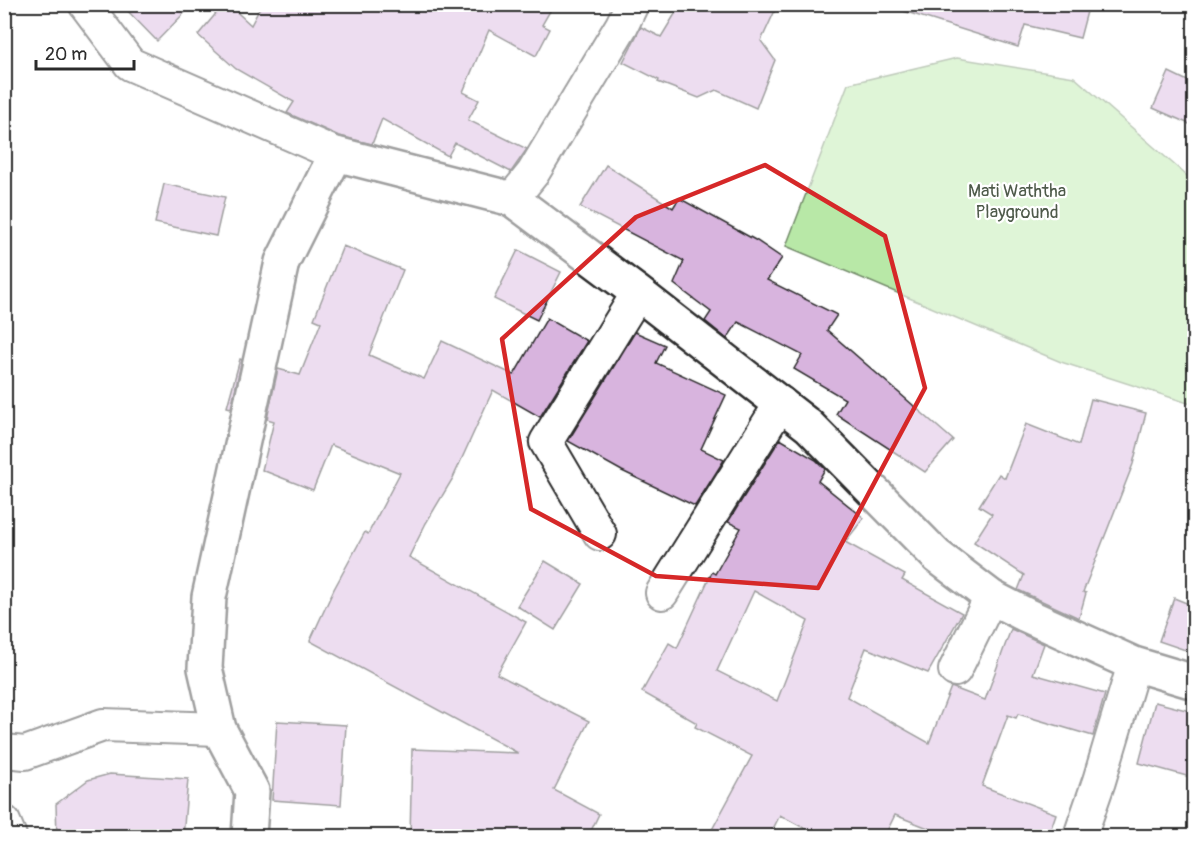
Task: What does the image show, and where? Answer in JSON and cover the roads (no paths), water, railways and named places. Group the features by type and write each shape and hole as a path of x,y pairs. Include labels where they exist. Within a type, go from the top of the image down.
{"street":[{"path":"85,4 130,64 336,154 512,199 638,293 809,426 937,556 991,597 1134,664 1194,682"},
{"path":"512,199 533,173 622,26 632,4"},
{"path":"249,837 252,791 219,729 205,668 209,597 282,262 336,154"},
{"path":"600,534 546,442 638,293"},
{"path":"662,593 781,403"},
{"path":"955,670 991,597"},
{"path":"1080,837 1134,664"},
{"path":"4,751 25,753 103,725 219,729"},
{"path":"4,822 10,837"}],"park label":[{"name":"Mati Waththa Playground","path":"1017,201"}]}
